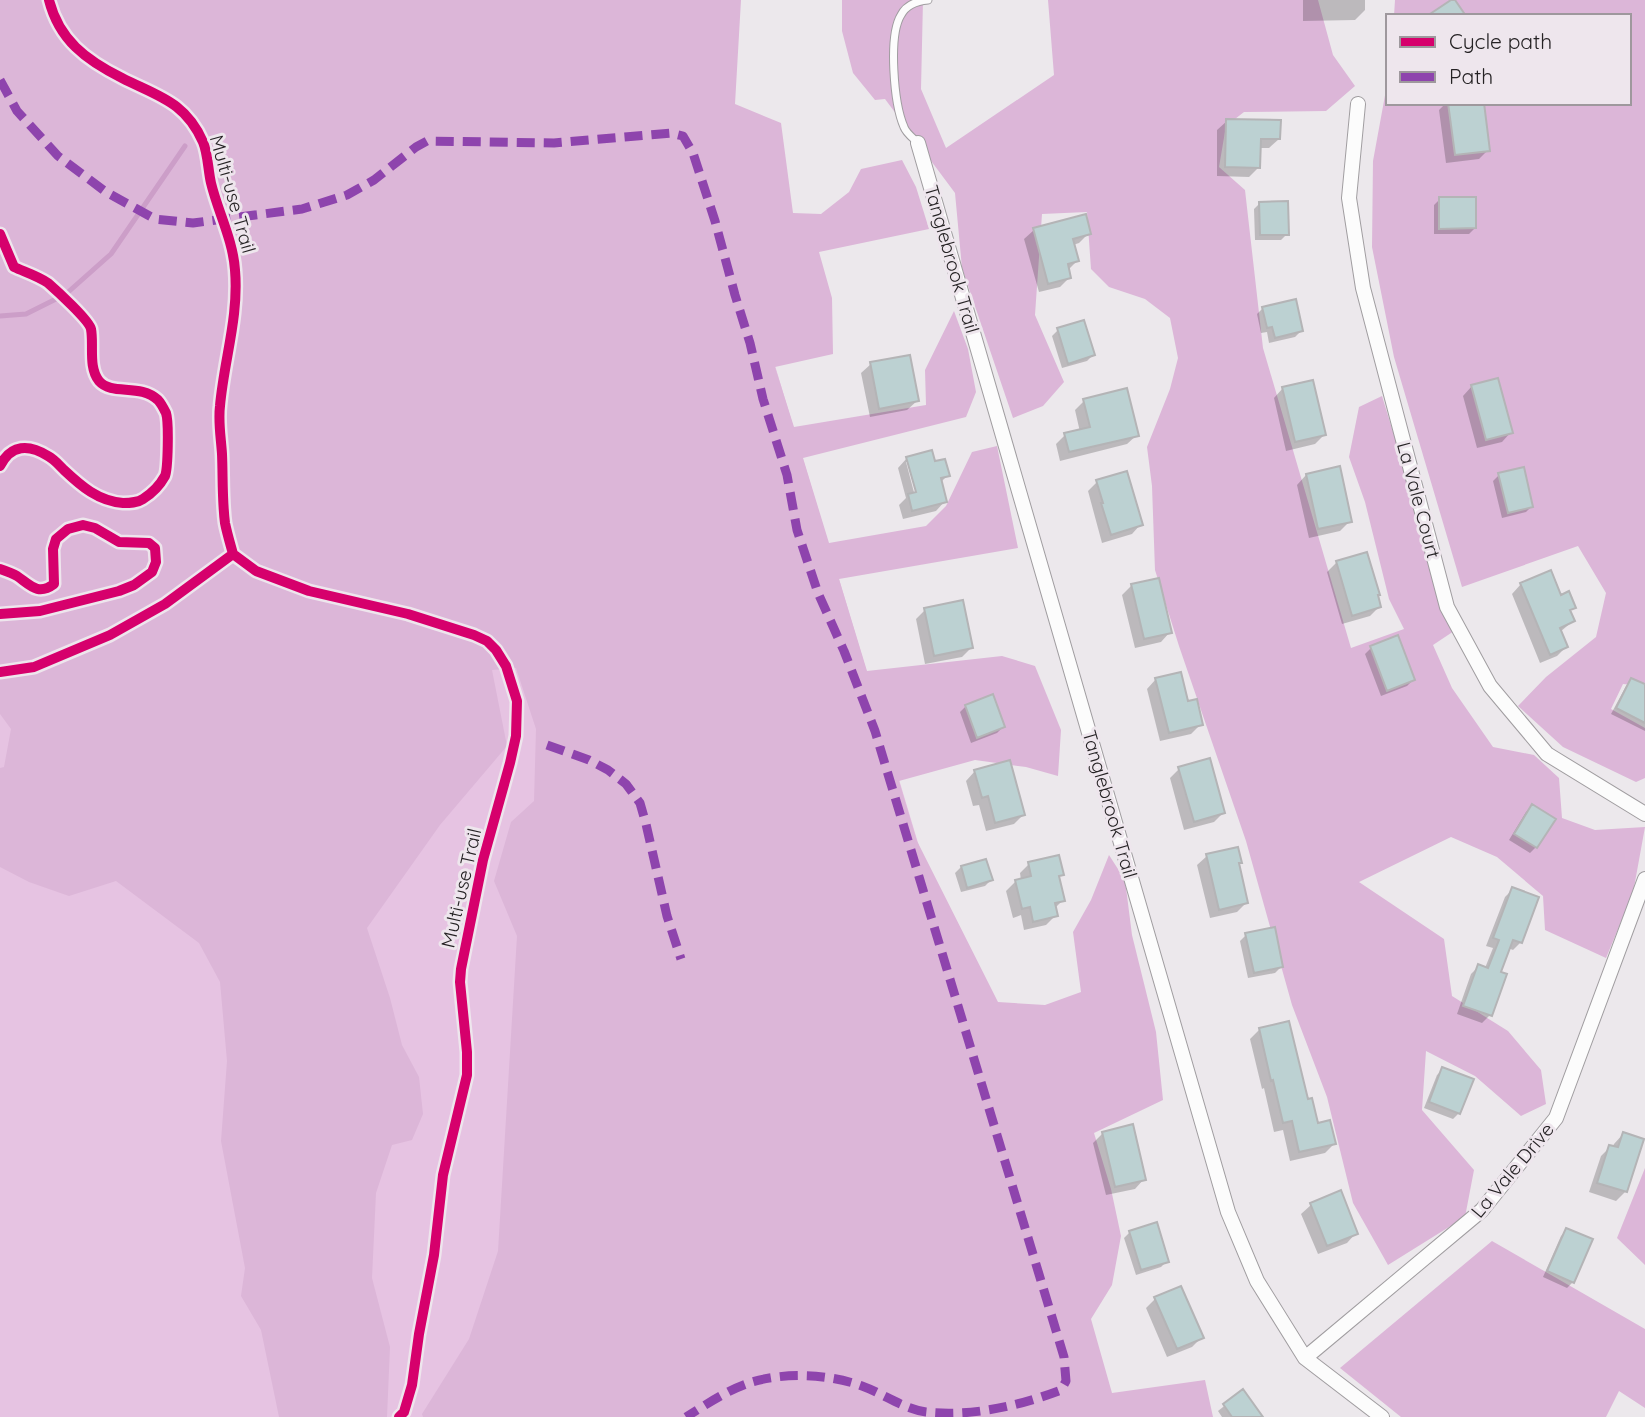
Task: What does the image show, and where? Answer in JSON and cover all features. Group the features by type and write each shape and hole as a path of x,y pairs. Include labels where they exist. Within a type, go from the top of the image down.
{"street":[{"name":"La Vale Court","path":"1358,104 1349,198 1363,288 1447,607 1490,686 1547,754 1645,814"},
{"name":"Tanglebrook Trail","path":"918,143 1228,1212 1257,1281 1305,1358 1382,1417"},
{"name":"La Vale Drive","path":"1305,1358 1482,1210 1556,1118 1645,879"}],"lane":[{"path":"918,143 904,129 898,108 893,61 894,35 901,13 916,2 928,0"}],"shaded area":[{"path":"0,0 703,125 1090,1417 0,1417"},
{"path":"0,0 741,0 735,104 781,123 793,213 821,214 849,192 861,169 902,160 916,187 929,229 819,252 832,298 833,354 775,367 794,427 926,405 925,370 954,311 968,349 976,392 966,417 803,458 829,543 926,526 946,506 972,452 997,446 1018,548 839,579 867,671 1002,656 1035,666 1061,730 1058,776 1026,767 975,760 899,781 917,841 998,1002 1045,1005 1081,992 1073,932 1091,900 1109,855 1125,880 1132,935 1156,1032 1163,1100 1094,1133 1111,1189 1121,1236 1112,1285 1091,1319 1112,1393 1205,1380 1213,1417 423,1417 422,1414 469,1339 498,1251 517,936 494,881 511,822 534,801 536,729 516,668 492,670 507,746 440,825 367,928 402,1045 419,1077 423,1114 412,1140 392,1145 376,1193 372,1278 390,1347 387,1417 279,1417 261,1330 241,1296 245,1268 221,1141 227,1061 220,982 199,943 116,881 69,896 29,882 0,867 0,768 4,767 11,729 0,714"},
{"path":"842,0 923,0 921,89 946,148 1054,75 1048,0 1318,0 1333,55 1355,86 1326,111 1244,112 1226,126 1219,167 1245,190 1263,348 1351,648 1404,629 1389,599 1365,502 1349,457 1359,407 1382,396 1454,631 1433,645 1452,688 1493,747 1534,755 1559,778 1562,818 1595,830 1645,827 1633,893 1606,958 1545,930 1543,896 1497,857 1451,837 1359,882 1444,939 1452,996 1508,1031 1541,1070 1546,1104 1521,1116 1475,1076 1426,1051 1422,1110 1474,1170 1465,1217 1388,1265 1353,1203 1327,1097 1292,1005 1246,841 1155,570 1152,486 1147,447 1170,389 1178,358 1170,318 1145,299 1109,287 1091,269 1087,212 1042,214 1035,315 1064,382 1043,406 1013,418 962,268 955,193 885,99 875,100 853,73 842,31"},
{"path":"1395,0 1645,0 1645,686 1623,684 1611,709 1645,728 1645,778 1636,782 1563,747 1518,706 1546,677 1596,637 1606,593 1578,546 1462,587 1394,357 1372,247 1373,161 1386,90 1386,105 1631,105 1631,14 1394,14"},
{"path":"1645,1168 1645,1265 1617,1238"},
{"path":"1492,1241 1645,1329 1645,1408 1619,1391 1606,1417 1401,1417 1340,1368"}],"building":[{"path":"1455,0 1465,14 1430,14"},
{"path":"1448,105 1484,105 1490,151 1455,155"},
{"path":"1226,119 1281,120 1280,139 1261,139 1260,168 1225,167"},
{"path":"1439,197 1476,197 1476,228 1439,229"},
{"path":"1288,201 1289,235 1260,235 1259,202"},
{"path":"1086,214 1091,234 1073,239 1079,261 1068,264 1071,278 1048,284 1033,228"},
{"path":"1296,299 1303,331 1275,338 1272,327 1267,328 1262,307"},
{"path":"1084,320 1095,355 1068,364 1057,328"},
{"path":"910,355 919,401 879,409 870,362"},
{"path":"1498,378 1513,433 1486,440 1471,385"},
{"path":"1313,380 1326,435 1295,442 1282,387"},
{"path":"1127,388 1139,436 1069,452 1064,433 1090,427 1083,399"},
{"path":"932,450 935,461 945,459 950,476 941,478 947,502 912,511 908,494 916,492 906,457"},
{"path":"1340,466 1352,522 1318,529 1306,474"},
{"path":"1524,467 1533,507 1508,513 1498,473"},
{"path":"1127,471 1143,525 1111,535 1096,480"},
{"path":"1367,552 1381,607 1352,616 1336,561"},
{"path":"1551,570 1561,595 1569,591 1576,608 1570,610 1575,621 1560,628 1568,647 1550,655 1520,583"},
{"path":"1159,578 1172,633 1144,639 1131,584"},
{"path":"963,600 973,648 934,656 924,608"},
{"path":"1398,635 1415,680 1387,691 1370,646"},
{"path":"1181,672 1188,701 1197,699 1203,725 1169,733 1155,678"},
{"path":"1631,678 1645,684 1645,723 1616,708"},
{"path":"993,694 1005,727 977,738 965,705"},
{"path":"1210,758 1225,813 1194,822 1178,767"},
{"path":"1010,760 1025,815 995,823 988,796 982,798 974,770"},
{"path":"1532,804 1556,819 1537,848 1514,834"},
{"path":"1238,847 1248,903 1219,910 1206,854"},
{"path":"1059,855 1064,875 1059,876 1065,901 1055,903 1058,916 1033,922 1030,907 1022,909 1015,880 1031,876 1028,862"},
{"path":"986,859 993,880 967,888 961,866"},
{"path":"1512,887 1539,897 1522,943 1513,940 1501,972 1507,974 1492,1016 1463,1006 1478,964 1488,968 1499,940 1493,938"},
{"path":"1275,927 1283,967 1254,973 1245,933"},
{"path":"1289,1021 1308,1099 1312,1098 1318,1123 1330,1120 1336,1144 1299,1152 1292,1121 1283,1123 1259,1028"},
{"path":"1442,1067 1474,1079 1460,1114 1429,1102"},
{"path":"1133,1124 1146,1180 1115,1187 1102,1132"},
{"path":"1623,1132 1644,1139 1627,1192 1597,1183 1609,1145 1618,1147"},
{"path":"1341,1190 1358,1234 1327,1246 1310,1203"},
{"path":"1157,1222 1169,1262 1141,1270 1129,1231"},
{"path":"1566,1228 1593,1239 1574,1283 1547,1271"},
{"path":"1181,1286 1204,1338 1177,1349 1154,1297"},
{"path":"1243,1389 1263,1417 1232,1417 1223,1404"}],"waterway":[{"path":"0,316 26,314 66,294 111,254 185,146"}],"marked path":[{"path":"0,80 17,111 58,156 106,192 155,219 193,223 302,209 347,195 374,180 427,141 554,143 671,133 683,136 693,153 787,475 797,530 818,593 875,731 1064,1357 1066,1381 1061,1390 1029,1401 977,1411 943,1413 910,1408 862,1386 836,1379 779,1377 752,1382 735,1389 686,1417"},
{"path":"547,745 608,770 626,784 640,803 667,916 681,959"}],"cycle path":[{"name":"Multi-use Trail","path":"49,0 60,27 76,47 97,64 179,108 196,128 205,147 211,183 235,270 235,305 219,418 224,514 233,554 256,571 309,591 408,614 487,641 506,666 517,701 516,736 483,860 461,969 467,1075 443,1175 434,1255 412,1385 404,1412 399,1417"},
{"path":"0,234 14,267 48,283 85,319 91,329 92,356 99,381 111,388 143,392 158,400 166,413 168,435 165,476 149,495 133,503 114,502 90,492 52,459 34,449 15,450 9,453 0,466"},
{"path":"0,569 34,588 43,589 54,584 53,549 56,539 68,529 83,525 95,528 119,542 149,543 155,548 156,562 152,572 134,585 40,611 0,614"},
{"path":"0,672 34,667 110,635 165,604 233,554"}]}
